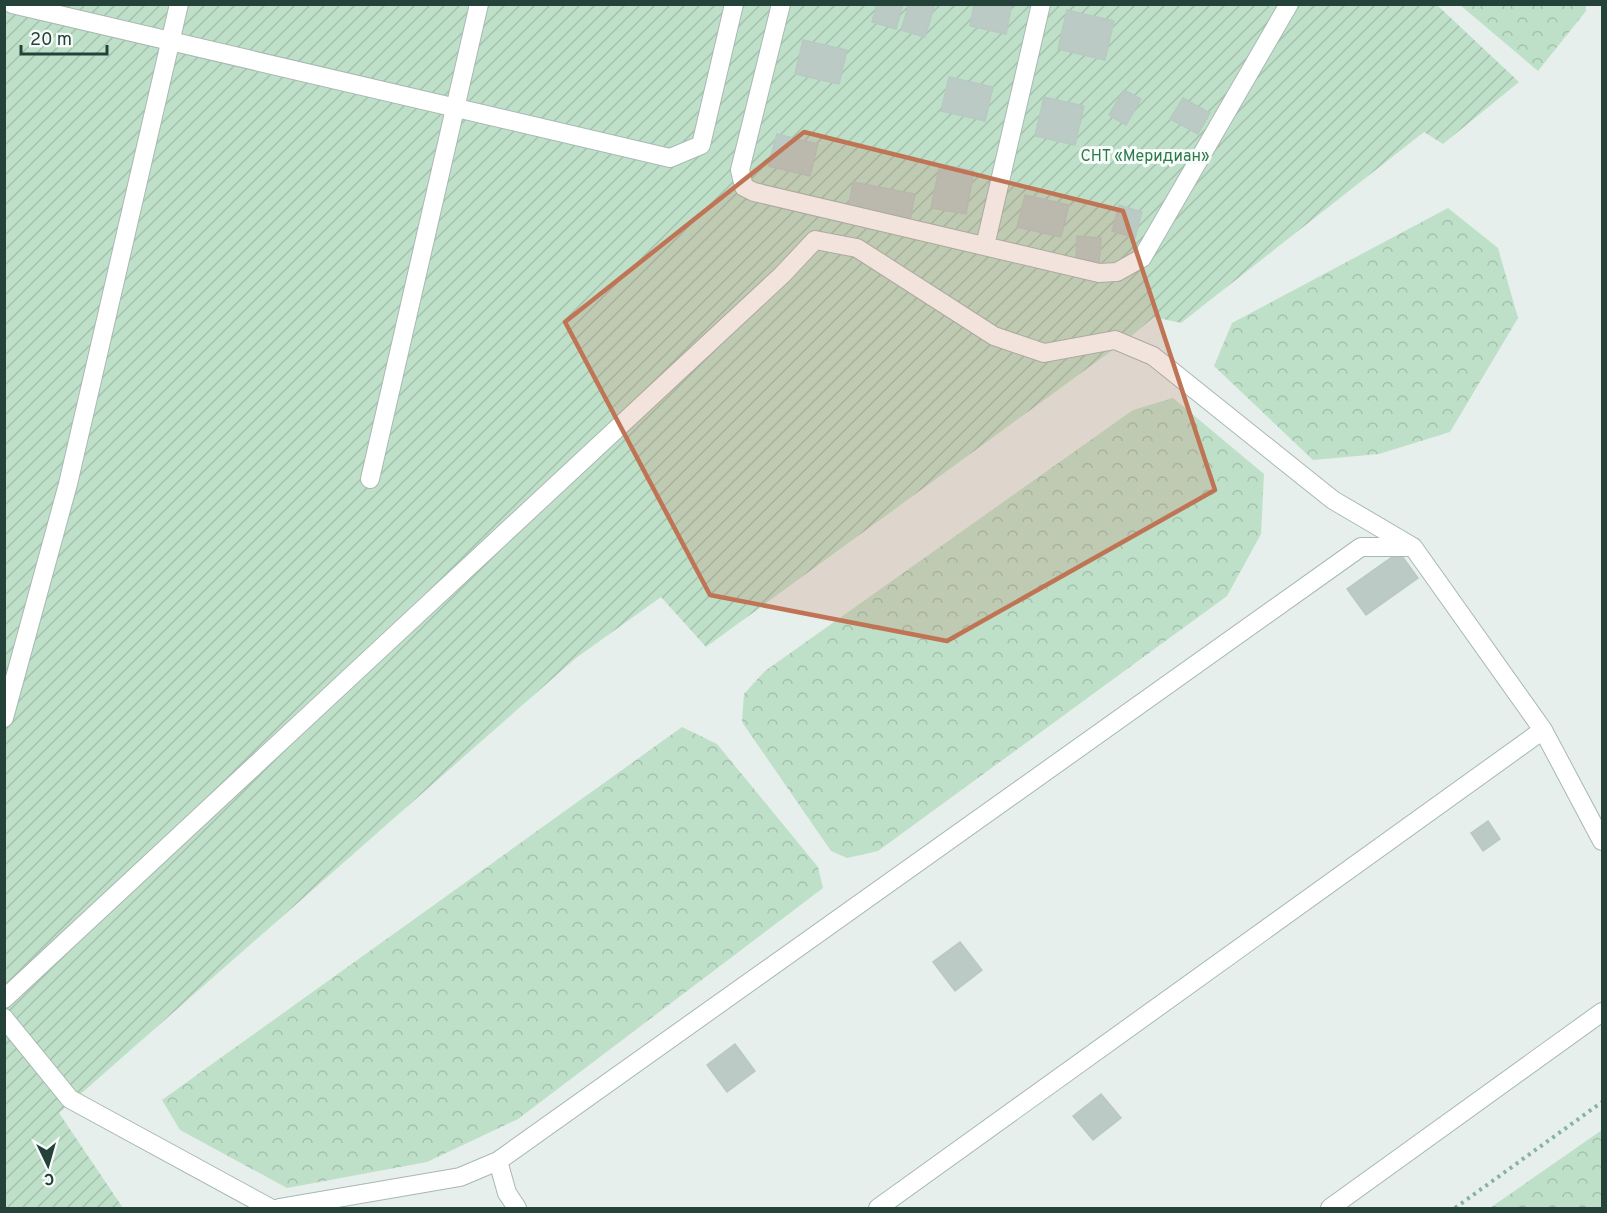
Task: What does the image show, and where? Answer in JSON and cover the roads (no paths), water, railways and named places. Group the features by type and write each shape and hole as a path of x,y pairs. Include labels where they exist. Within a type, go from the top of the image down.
{"street":[{"path":"12,4 670,158 701,145 734,4"},
{"path":"4,718 68,484 179,4"},
{"path":"370,479 479,4"},
{"path":"781,4 740,170 744,187 754,192 1100,273 1116,272 1142,258 1289,4"},
{"path":"985,246 1041,4"},
{"path":"4,999 782,275 815,240 857,248 994,336 1044,353 1115,340 1153,356 1333,500 1413,547 1543,730 1602,841"},
{"path":"279,1209 460,1177 498,1161 1361,546 1413,547"},
{"path":"878,1209 1543,730"},
{"path":"1330,1209 1602,1012"},
{"path":"4,1018 70,1099 270,1209"},
{"path":"498,1161 507,1193 517,1209"}],"park label":[{"name":"СНТ «Меридиан»","path":"1145,157"}]}
